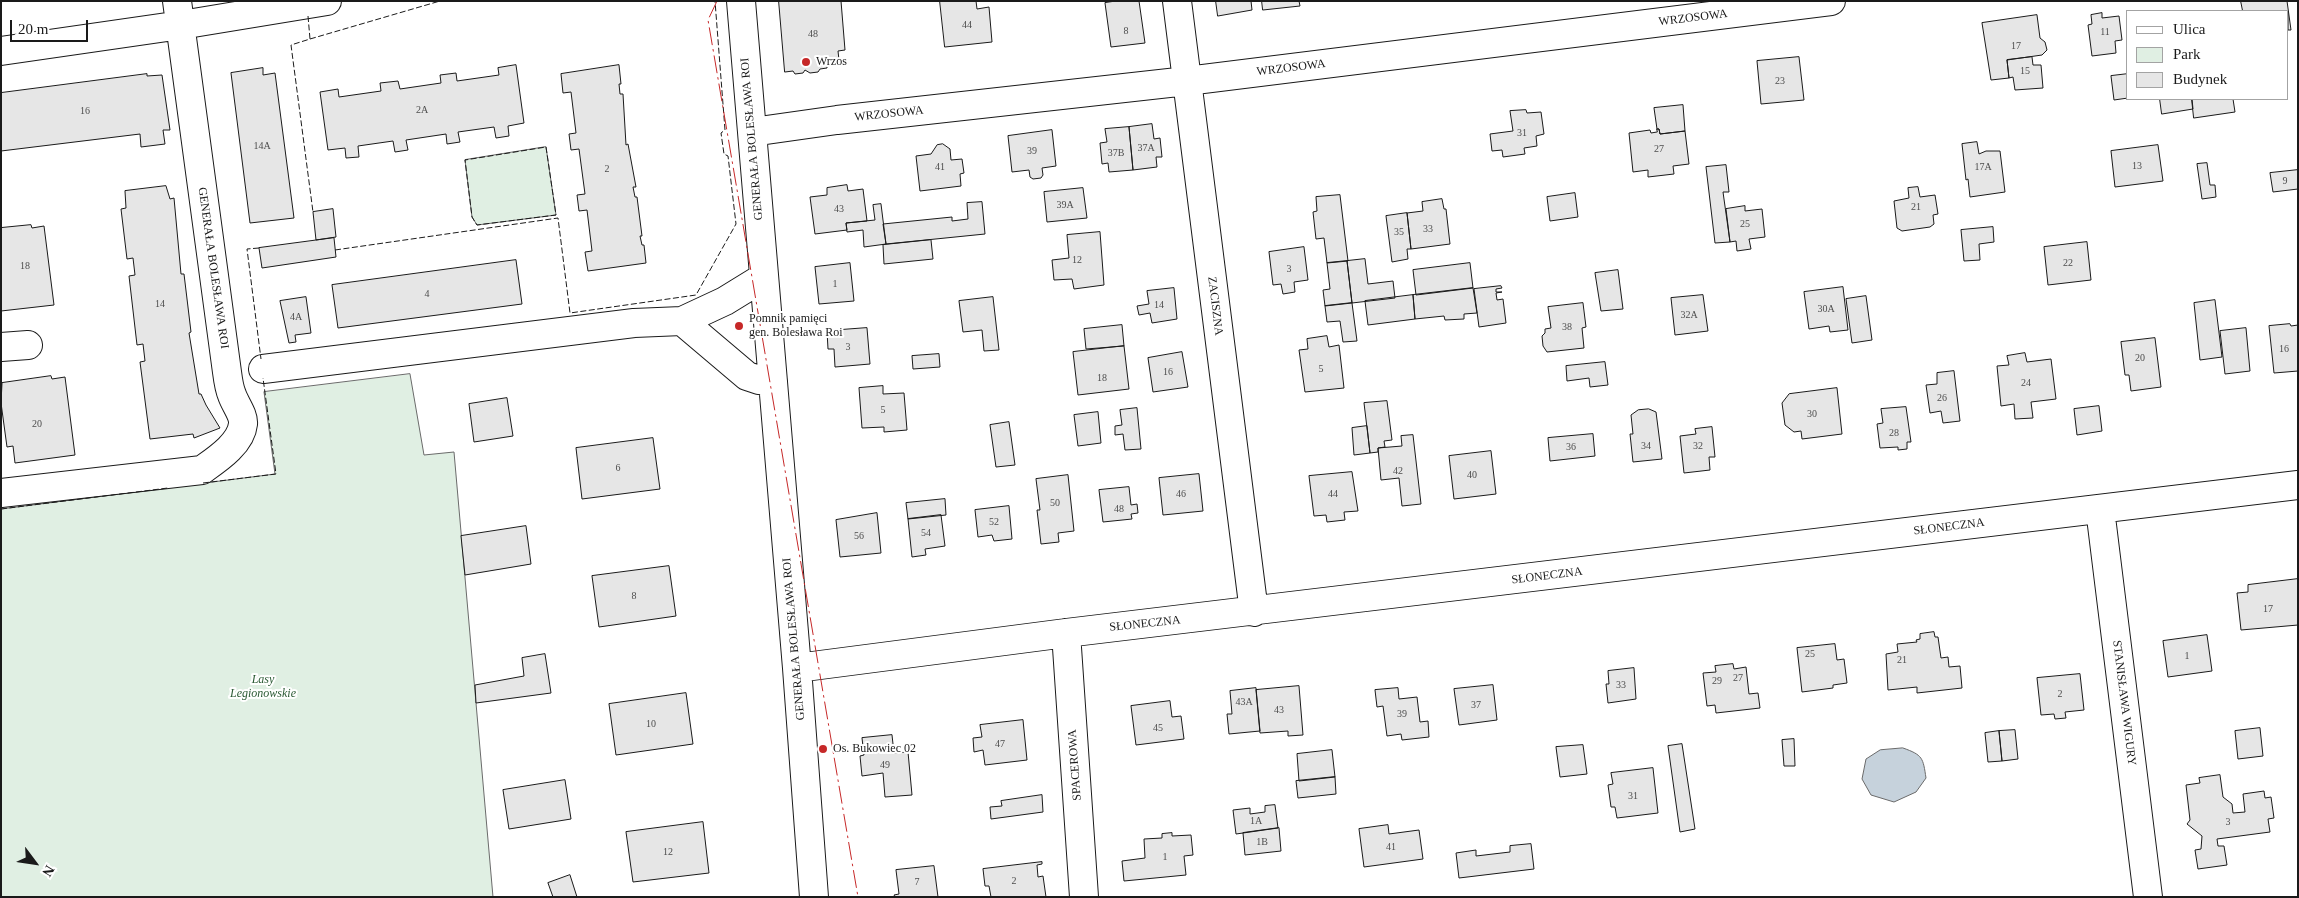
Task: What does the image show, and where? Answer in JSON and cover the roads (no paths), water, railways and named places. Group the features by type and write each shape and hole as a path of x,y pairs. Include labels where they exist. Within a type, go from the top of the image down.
{"street":[{"path":"1,51 179,13 327,1"},
{"name":"GENERAŁA BOLESŁAWA ROI","path":"740,1 797,668 814,897"},
{"name":"ZACISZNA","path":"1177,1 1254,612"},
{"name":"WRZOSOWA","path":"752,132 837,120 1187,81 1831,1"},
{"name":"GENERAŁA BOLESŁAWA ROI","path":"1,493 202,470 219,458 232,445 243,425 232,394 227,372 179,13"},
{"path":"263,370 634,323 682,321 725,301 748,285 764,277"},
{"path":"682,321 747,376 759,380 773,381"},
{"path":"1,347 28,345"},
{"name":"SŁONECZNA","path":"797,668 1066,633 1254,612 2298,485"},
{"name":"STANISŁAWA WIGURY","path":"2100,509 2148,897"},
{"name":"SPACEROWA","path":"1066,633 1084,897"}],"place":[{"name":"Wrzos","path":"806,62"},
{"name":"Pomnik pamięci gen. Bolesława Roi","path":"739,326"},
{"name":"Os. Bukowiec 02","path":"823,749"}],"park label":[{"name":"Lasy Legionowskie","path":"263,687"}]}
